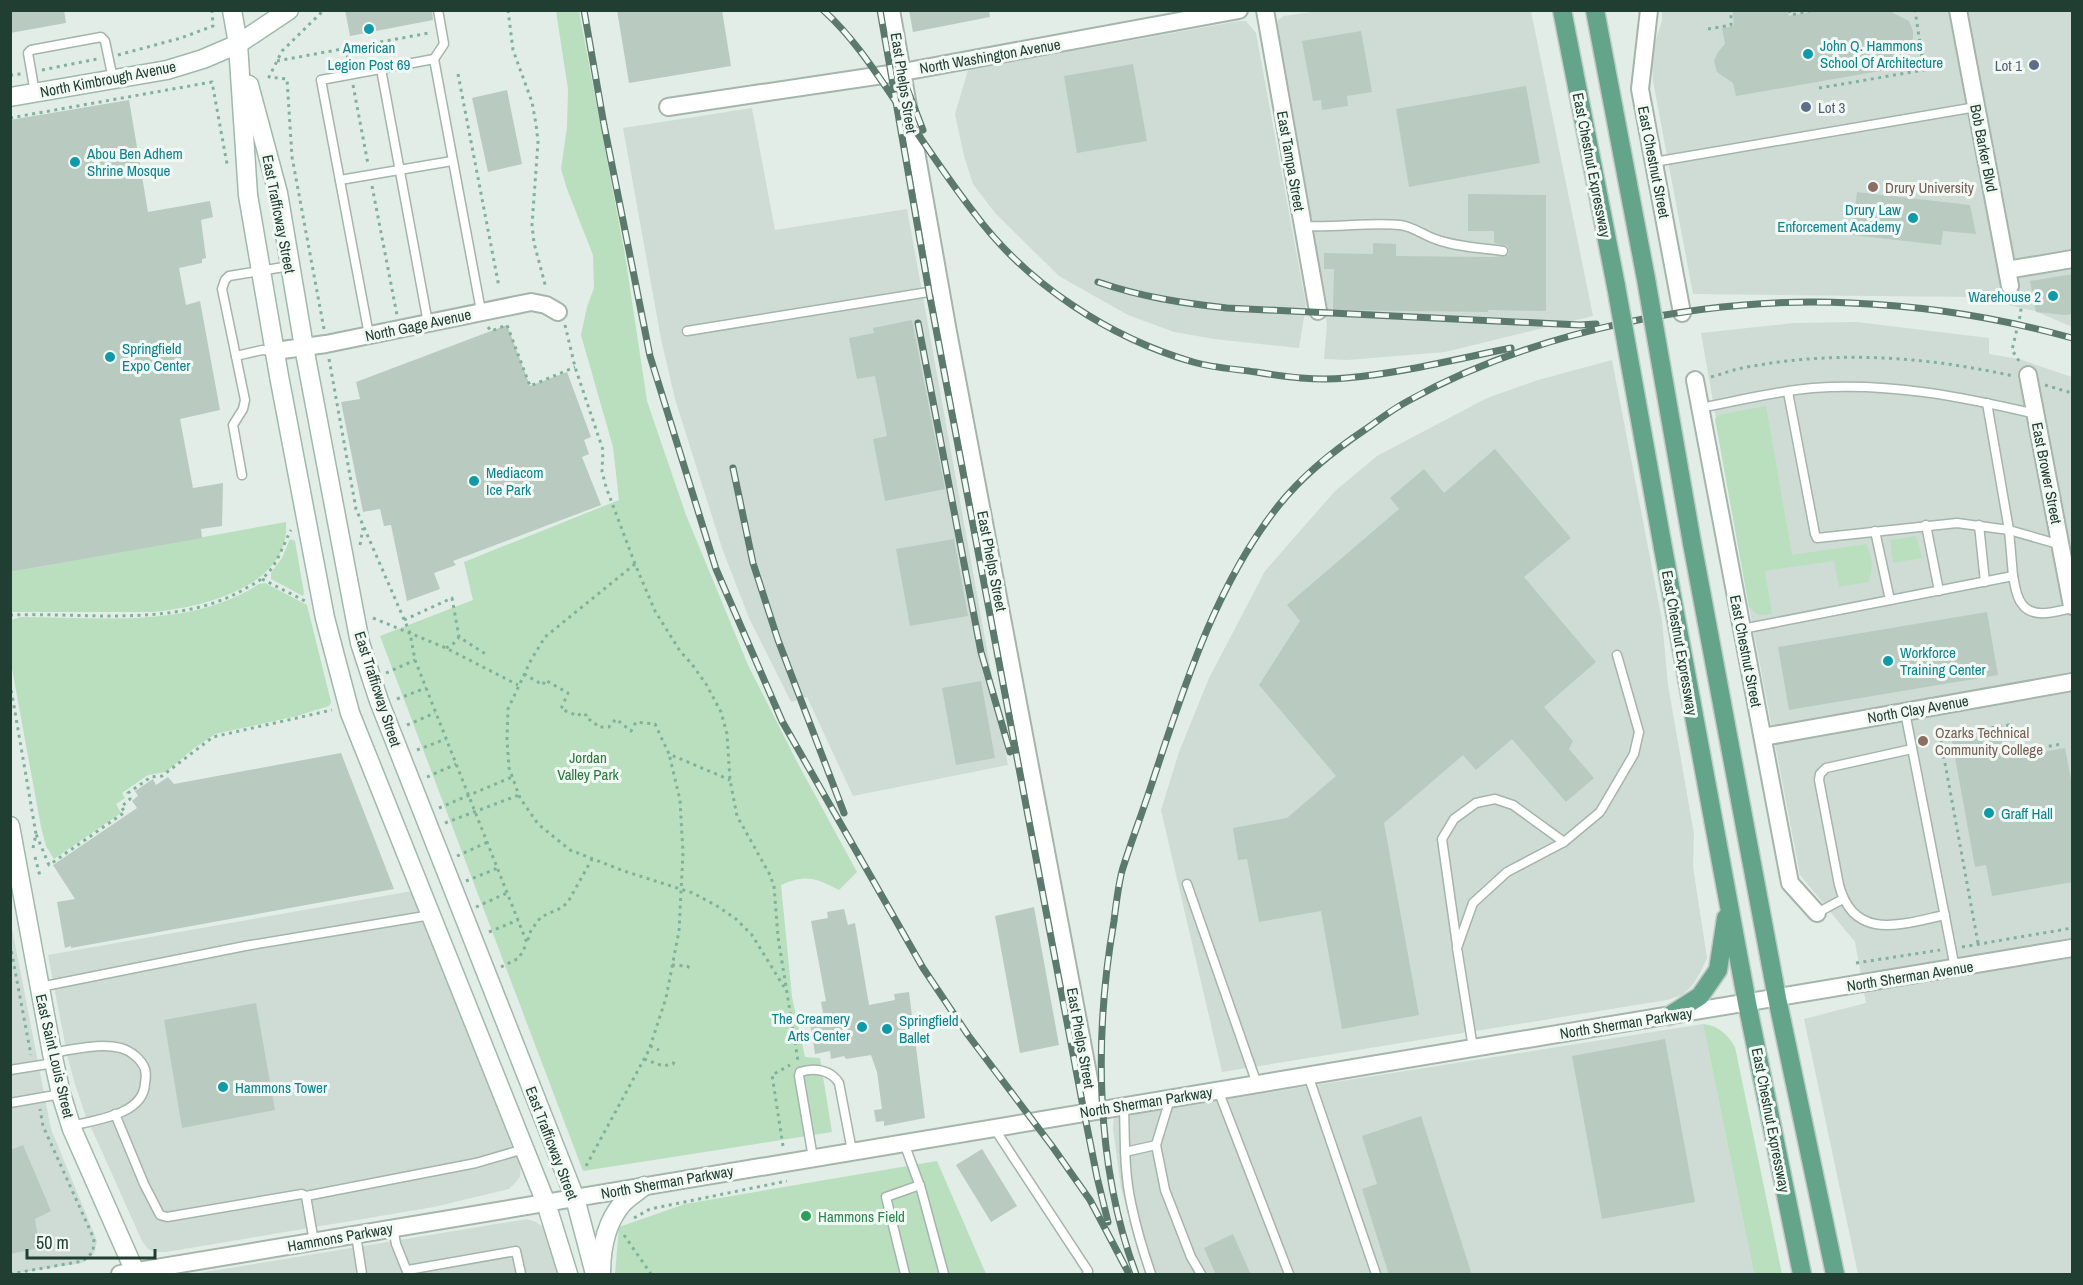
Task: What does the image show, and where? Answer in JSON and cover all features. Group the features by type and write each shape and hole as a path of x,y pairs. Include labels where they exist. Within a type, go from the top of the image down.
{"main road":[{"name":"East Trafficway Street","path":"232,10 238,44 278,193 304,347 360,643 375,691 575,1198 595,1275"},
{"name":"North Kimbrough Avenue","path":"10,97 167,70 203,59 238,44 289,10"},
{"name":"East Chestnut Expressway","path":"1562,10 1616,286 1728,904 1802,1275"},
{"name":"East Chestnut Expressway","path":"1595,10 1777,998 1835,1275"},
{"name":"East Trafficway Street","path":"238,44 248,195 324,618 350,713 546,1203 568,1275"},
{"name":"East Saint Louis Street","path":"10,826 61,1094 71,1126 130,1274"},
{"path":"1669,1016 1700,996 1718,970 1728,904"},
{"path":"601,1275 601,1254 608,1226 622,1203 644,1186"}],"street":[{"name":"East Phelps Street","path":"891,10 941,290 1095,1111"},
{"name":"North Washington Avenue","path":"668,107 903,72 1239,10"},
{"name":"East Tampa Street","path":"1265,10 1318,311"},
{"name":"East Chestnut Street","path":"1649,10 1640,89 1682,313"},
{"name":"Bob Barker Blvd","path":"1958,10 2008,278"},
{"path":"2008,278 2073,258"},
{"name":"North Gage Avenue","path":"275,351 326,344 428,323 482,316 531,302 546,305 558,312"},
{"name":"East Brower Street","path":"2029,378 2073,607"},
{"name":"East Chestnut Street","path":"1695,380 1790,883 1817,913"},
{"name":"North Clay Avenue","path":"1763,737 2073,682"},
{"name":"North Sherman Avenue","path":"1747,1003 2073,948"},
{"name":"North Sherman Parkway","path":"546,1203 1747,1003"},
{"name":"Hammons Parkway","path":"130,1274 546,1203"}],"lane":[{"path":"438,10 444,44 434,59 482,316"},
{"path":"35,93 28,53 31,50 101,37 105,41 113,79"},
{"path":"369,335 321,80 434,59"},
{"path":"381,69 428,323"},
{"path":"1654,162 1976,107"},
{"path":"340,180 452,161"},
{"path":"1303,226 1343,227 1372,223 1404,225 1435,240 1503,251"},
{"path":"242,475 233,425 243,409 244,400 222,289 225,280 230,276 290,266"},
{"path":"687,331 941,290"},
{"path":"236,356 262,350 275,351"},
{"path":"1700,408 1813,388 1885,388 1921,391 2036,414"},
{"path":"1788,392 1815,534 1818,538 1957,523 2009,530 2061,546"},
{"path":"1987,403 2009,530 2013,576 2022,605 2033,612 2047,613 2073,607"},
{"path":"1926,525 1939,591"},
{"path":"1979,525 1985,582"},
{"path":"1875,531 1890,600"},
{"path":"1742,629 2013,576"},
{"path":"1457,948 1473,903 1507,872 1564,842 1600,812 1634,754 1639,732 1617,655"},
{"path":"1905,712 1955,968"},
{"path":"1912,749 1826,768 1820,774 1819,780 1843,898 1864,922 1877,926 1894,926 1945,915"},
{"path":"1473,1048 1442,839 1454,819 1476,803 1495,800 1513,805 1564,842"},
{"path":"1187,884 1257,1084"},
{"path":"1817,913 1843,898"},
{"path":"40,987 245,946 430,915"},
{"path":"10,1070 107,1046 124,1048 138,1058 145,1070 145,1086 139,1100 126,1111 71,1126"},
{"path":"813,1158 799,1076 800,1072 805,1070 824,1071 834,1075 839,1083 852,1151"},
{"path":"1308,1076 1376,1275"},
{"path":"1218,1090 1289,1275"},
{"path":"10,1103 61,1094"},
{"path":"1170,1098 1156,1145 1165,1190 1191,1257 1201,1275"},
{"path":"1124,1106 1125,1152 1131,1201 1151,1275"},
{"path":"115,1114 144,1184 160,1215 167,1217 297,1194 306,1196 476,1163 524,1149"},
{"path":"993,1128 1088,1271 1087,1275"},
{"path":"903,1142 920,1185 944,1275"},
{"path":"1125,1152 1156,1145"},
{"path":"904,1275 886,1197 920,1185"},
{"path":"306,1196 314,1242"},
{"path":"393,1228 396,1244 408,1273 516,1251 521,1275"},
{"path":"356,1235 362,1275"}],"path":[{"path":"212,10 213,26"},
{"path":"324,10 282,51 269,77 287,79 292,157 356,509 410,633 415,660 527,943"},
{"path":"508,10 513,50 532,102 536,124 537,142 532,211 534,243 548,296 564,324 575,367 603,450 602,471 606,487 635,564 655,611 716,701 727,734 730,780 737,816 774,886 776,925 799,1060 772,1075 783,1146"},
{"path":"1708,30 1731,25 1731,10"},
{"path":"1789,10 1791,15 1813,10"},
{"path":"1819,88 1924,70 1916,10"},
{"path":"277,61 429,33"},
{"path":"458,74 500,287"},
{"path":"10,118 212,82"},
{"path":"2008,278 2018,286 2021,312 2012,350 2029,378"},
{"path":"482,316 491,331 507,325 530,386 575,367"},
{"path":"1695,380 1742,368 1839,356 1929,360 2029,378 2073,393"},
{"path":"10,615 174,613 204,606 235,596 262,579 276,563 294,526 296,537"},
{"path":"635,564 545,637 518,685 508,710 507,739 509,768 512,777 519,795 538,824 570,850 624,871 681,888 736,919 752,935 786,990"},
{"path":"262,579 310,604 308,593"},
{"path":"404,620 452,598 459,637 487,655"},
{"path":"371,617 446,648 518,685"},
{"path":"446,648 459,637"},
{"path":"384,674 415,660"},
{"path":"524,674 543,685 545,680 568,693 561,709 578,716 581,713 586,715 586,718 598,727 609,728 616,719 631,731 636,722 655,724 669,754 680,800 683,854 679,931 666,998 644,1059 586,1166"},
{"path":"10,683 36,834 49,865 125,812 122,807 130,799 128,794 151,777 162,776 213,737 335,709"},
{"path":"395,700 426,688"},
{"path":"405,726 435,712"},
{"path":"1978,943 1940,736 2009,725 2013,753 2061,744"},
{"path":"415,751 446,739"},
{"path":"669,754 730,780"},
{"path":"425,777 456,764"},
{"path":"437,808 512,777"},
{"path":"444,824 519,795"},
{"path":"36,834 33,848 40,876"},
{"path":"456,857 488,842"},
{"path":"500,968 519,958 531,930 541,917 563,907 569,900 592,859"},
{"path":"466,882 498,868"},
{"path":"476,907 507,893"},
{"path":"486,933 518,920"},
{"path":"10,945 33,1066"},
{"path":"672,965 687,966 693,970"},
{"path":"650,1046 659,1050"},
{"path":"644,1059 667,1066 673,1064 675,1060"},
{"path":"10,1274 83,1261 93,1252 94,1239 43,1126 38,1098"},
{"path":"626,1222 650,1209 796,1179"},
{"path":"619,1227 651,1275"}],"shaded area":[{"path":"1318,11 1531,11 1593,316 1445,352 1347,360 1324,359 1327,325 1276,27 1278,20 1284,16"},
{"name":"Drury University","path":"1662,11 2072,11 2072,327 2035,311 1971,297 1693,294 1653,81 1652,62 1655,42 1662,21"},
{"path":"1246,21 1256,33 1306,305 1299,348 1214,339 1174,332 1128,315 1059,276 995,213 973,184 955,114 968,70"},
{"path":"752,108 775,230 907,209 1008,765 853,796 807,697 791,702 749,618 722,548 675,399 661,339 623,128"},
{"name":"Ozarks Technical Community College","path":"1857,322 1989,338 1989,354 2019,359 2072,377 2072,1274 1858,1274 1804,1019 1866,1003 1855,942 1800,875 1749,607 1701,333 1794,323"},
{"path":"1612,360 1662,620 1668,685 1694,834 1693,867 1707,958 1700,973 1692,986 1682,995 1667,1000 1222,1072 1161,810 1179,752 1209,678 1265,571 1335,491 1377,456 1487,398 1538,380"},
{"path":"412,891 521,1163 520,1177 509,1189 434,1207 166,1252 155,1252 148,1249 142,1241 85,1114 68,1059 48,955"},
{"path":"10,918 51,1129 97,1241 94,1254 82,1263 11,1274"},
{"path":"1703,1024 1754,1274 1145,1274 1121,1188 1113,1129 1114,1117"},
{"path":"527,1219 543,1227 561,1274 193,1274"}],"green space":[{"name":"Jordan Valley Park","path":"556,11 579,11 625,255 647,401 686,515 748,665 857,872 839,890 811,879 797,879 781,885 792,997 805,1057 820,1058 832,1132 583,1171 380,636 473,600 464,562 619,500 613,447 581,335 594,288 593,255 561,169 567,127 568,89"},
{"path":"1766,406 1792,555 1866,544 1872,567 1869,582 1839,587 1834,561 1765,571 1772,614 1758,615 1749,607 1715,419 1718,415"},
{"path":"286,522 284,544 274,563 258,578 239,590 217,599 172,610 152,612 11,612 11,572"},
{"path":"1916,536 1922,558 1893,563 1890,540"},
{"path":"290,539 295,541 303,596 271,579 271,573 282,558"},
{"path":"265,583 307,605 331,702 329,706 297,716 215,734 166,772 148,775 122,793 125,798 116,804 121,813 54,859 46,846 41,827 11,663 11,620 21,617 113,618 174,614 204,608"},
{"path":"1703,1024 1722,1031 1735,1047 1782,1274 1754,1274"},
{"name":"Hammons Field","path":"937,1161 986,1274 615,1274 619,1227 685,1204"}],"building":[{"path":"10,10 64,10 66,23 10,33"},
{"name":"American Legion Post 69","path":"345,10 432,10 433,20 350,36"},
{"path":"617,10 722,10 731,66 629,83"},
{"path":"909,10 989,10 990,17 913,32"},
{"name":"John Q. Hammons School Of Architecture","path":"1733,10 1787,10 1789,16 1823,10 1893,10 1893,13 1909,21 1913,38 1911,44 1901,55 1903,67 1736,96 1733,83 1717,72 1714,61 1725,44 1722,28 1734,26"},
{"path":"1361,31 1372,92 1347,96 1348,106 1322,110 1321,100 1313,101 1302,41"},
{"path":"1133,64 1147,141 1077,153 1064,76"},
{"path":"1526,86 1540,163 1409,187 1396,109"},
{"path":"507,90 522,164 488,172 472,98"},
{"name":"Springfield Expo Center","path":"129,100 148,212 210,201 213,217 201,220 206,258 202,259 202,263 179,268 186,305 200,301 220,410 180,419 193,488 223,483 222,526 201,529 202,538 10,572 10,120"},
{"name":"Drury Law Enforcement Academy","path":"1857,192 1970,205 1976,234 1943,231 1941,245 1852,235"},
{"path":"1468,194 1546,195 1546,311 1333,310 1334,269 1324,269 1324,253 1373,254 1373,243 1396,244 1396,256 1493,257 1508,255 1507,246 1494,243 1494,231 1468,231"},
{"name":"Warehouse 2","path":"2073,274 2073,314 2036,312 2030,281"},
{"path":"912,320 945,489 885,501 873,439 887,436 875,376 857,379 849,338 874,333 873,328"},
{"name":"Mediacom Ice Park","path":"507,325 530,386 567,372 591,437 584,440 589,454 582,457 601,505 453,561 456,565 434,573 440,589 407,601 391,525 384,526 380,509 363,512 341,402 360,399 356,382"},
{"path":"1495,449 1571,538 1524,577 1596,662 1544,707 1573,741 1569,749 1594,778 1566,802 1512,739 1476,770 1463,755 1384,823 1419,1015 1342,1029 1321,911 1259,922 1247,859 1238,860 1233,828 1287,818 1336,776 1259,685 1300,621 1287,605 1399,509 1390,498 1424,469 1444,493"},
{"path":"954,539 968,616 910,626 896,549"},
{"name":"Workforce Training Center","path":"1987,612 1998,675 1789,710 1778,647"},
{"path":"981,681 995,758 956,765 942,688"},
{"name":"Graff Hall","path":"2000,732 2005,759 2065,748 2073,789 2073,882 1992,896 1986,865 1975,867 1952,741"},
{"path":"341,753 394,889 65,948 57,902 75,899 53,865 137,808 132,801 138,796 135,791 153,779 156,785 168,777 174,784"},
{"path":"1034,907 1059,1045 1020,1053 995,916"},
{"name":"The Creamery Arts Center","path":"844,909 848,925 855,923 869,1005 895,1000 894,994 909,992 925,1118 884,1126 884,1121 876,1122 874,1110 882,1109 877,1072 871,1055 831,1059 830,1051 815,1054 809,1015 823,1013 821,1002 826,1001 811,921 828,918 827,912"},
{"name":"Hammons Tower","path":"256,1003 275,1110 182,1128 164,1020"},
{"path":"1665,1039 1695,1202 1602,1219 1572,1056"},
{"path":"1421,1116 1472,1275 1389,1275 1362,1189 1377,1184 1362,1136"},
{"path":"23,1145 51,1211 35,1219 40,1248 10,1254 10,1150"},
{"path":"982,1149 1017,1206 991,1222 956,1165"},
{"path":"1233,1234 1251,1275 1216,1275 1204,1248"}],"railway":[{"path":"584,10 604,125 650,356 716,569 782,721 923,968 968,1035 1090,1200 1128,1272"},
{"path":"823,10 861,52 954,186 996,239 1045,285 1072,305 1131,339 1162,352 1201,364 1290,377 1324,379 1388,373 1511,348"},
{"path":"880,10 929,292 1084,1112 1108,1222"},
{"path":"896,60 923,130"},
{"path":"1098,282 1162,299 1227,308 1596,324"},
{"path":"1136,1274 1122,1232 1112,1189 1102,1099 1103,1009 1117,896 1128,851 1187,680 1218,606 1235,571 1256,537 1298,483 1354,437 1392,411 1457,376 1510,355 1566,337 1681,312 1796,302 1851,303 1963,314 2072,338"},
{"path":"918,323 981,652 1010,752"},
{"path":"733,468 753,563 778,640 844,813"}],"place":[{"name":"American Legion Post 69","path":"369,29"},
{"name":"John Q. Hammons School Of Architecture","path":"1808,54"},
{"name":"Lot 1","path":"2034,65"},
{"name":"Lot 3","path":"1806,107"},
{"name":"Abou Ben Adhem Shrine Mosque","path":"75,162"},
{"name":"Drury University","path":"1873,187"},
{"name":"Drury Law Enforcement Academy","path":"1913,218"},
{"name":"Warehouse 2","path":"2053,296"},
{"name":"Springfield Expo Center","path":"110,357"},
{"name":"Mediacom Ice Park","path":"474,481"},
{"name":"Workforce Training Center","path":"1888,661"},
{"name":"Ozarks Technical Community College","path":"1923,741"},
{"name":"Graff Hall","path":"1989,813"},
{"name":"The Creamery Arts Center","path":"862,1027"},
{"name":"Springfield Ballet","path":"887,1029"},
{"name":"Hammons Tower","path":"223,1087"},
{"name":"Hammons Field","path":"806,1216"}]}
